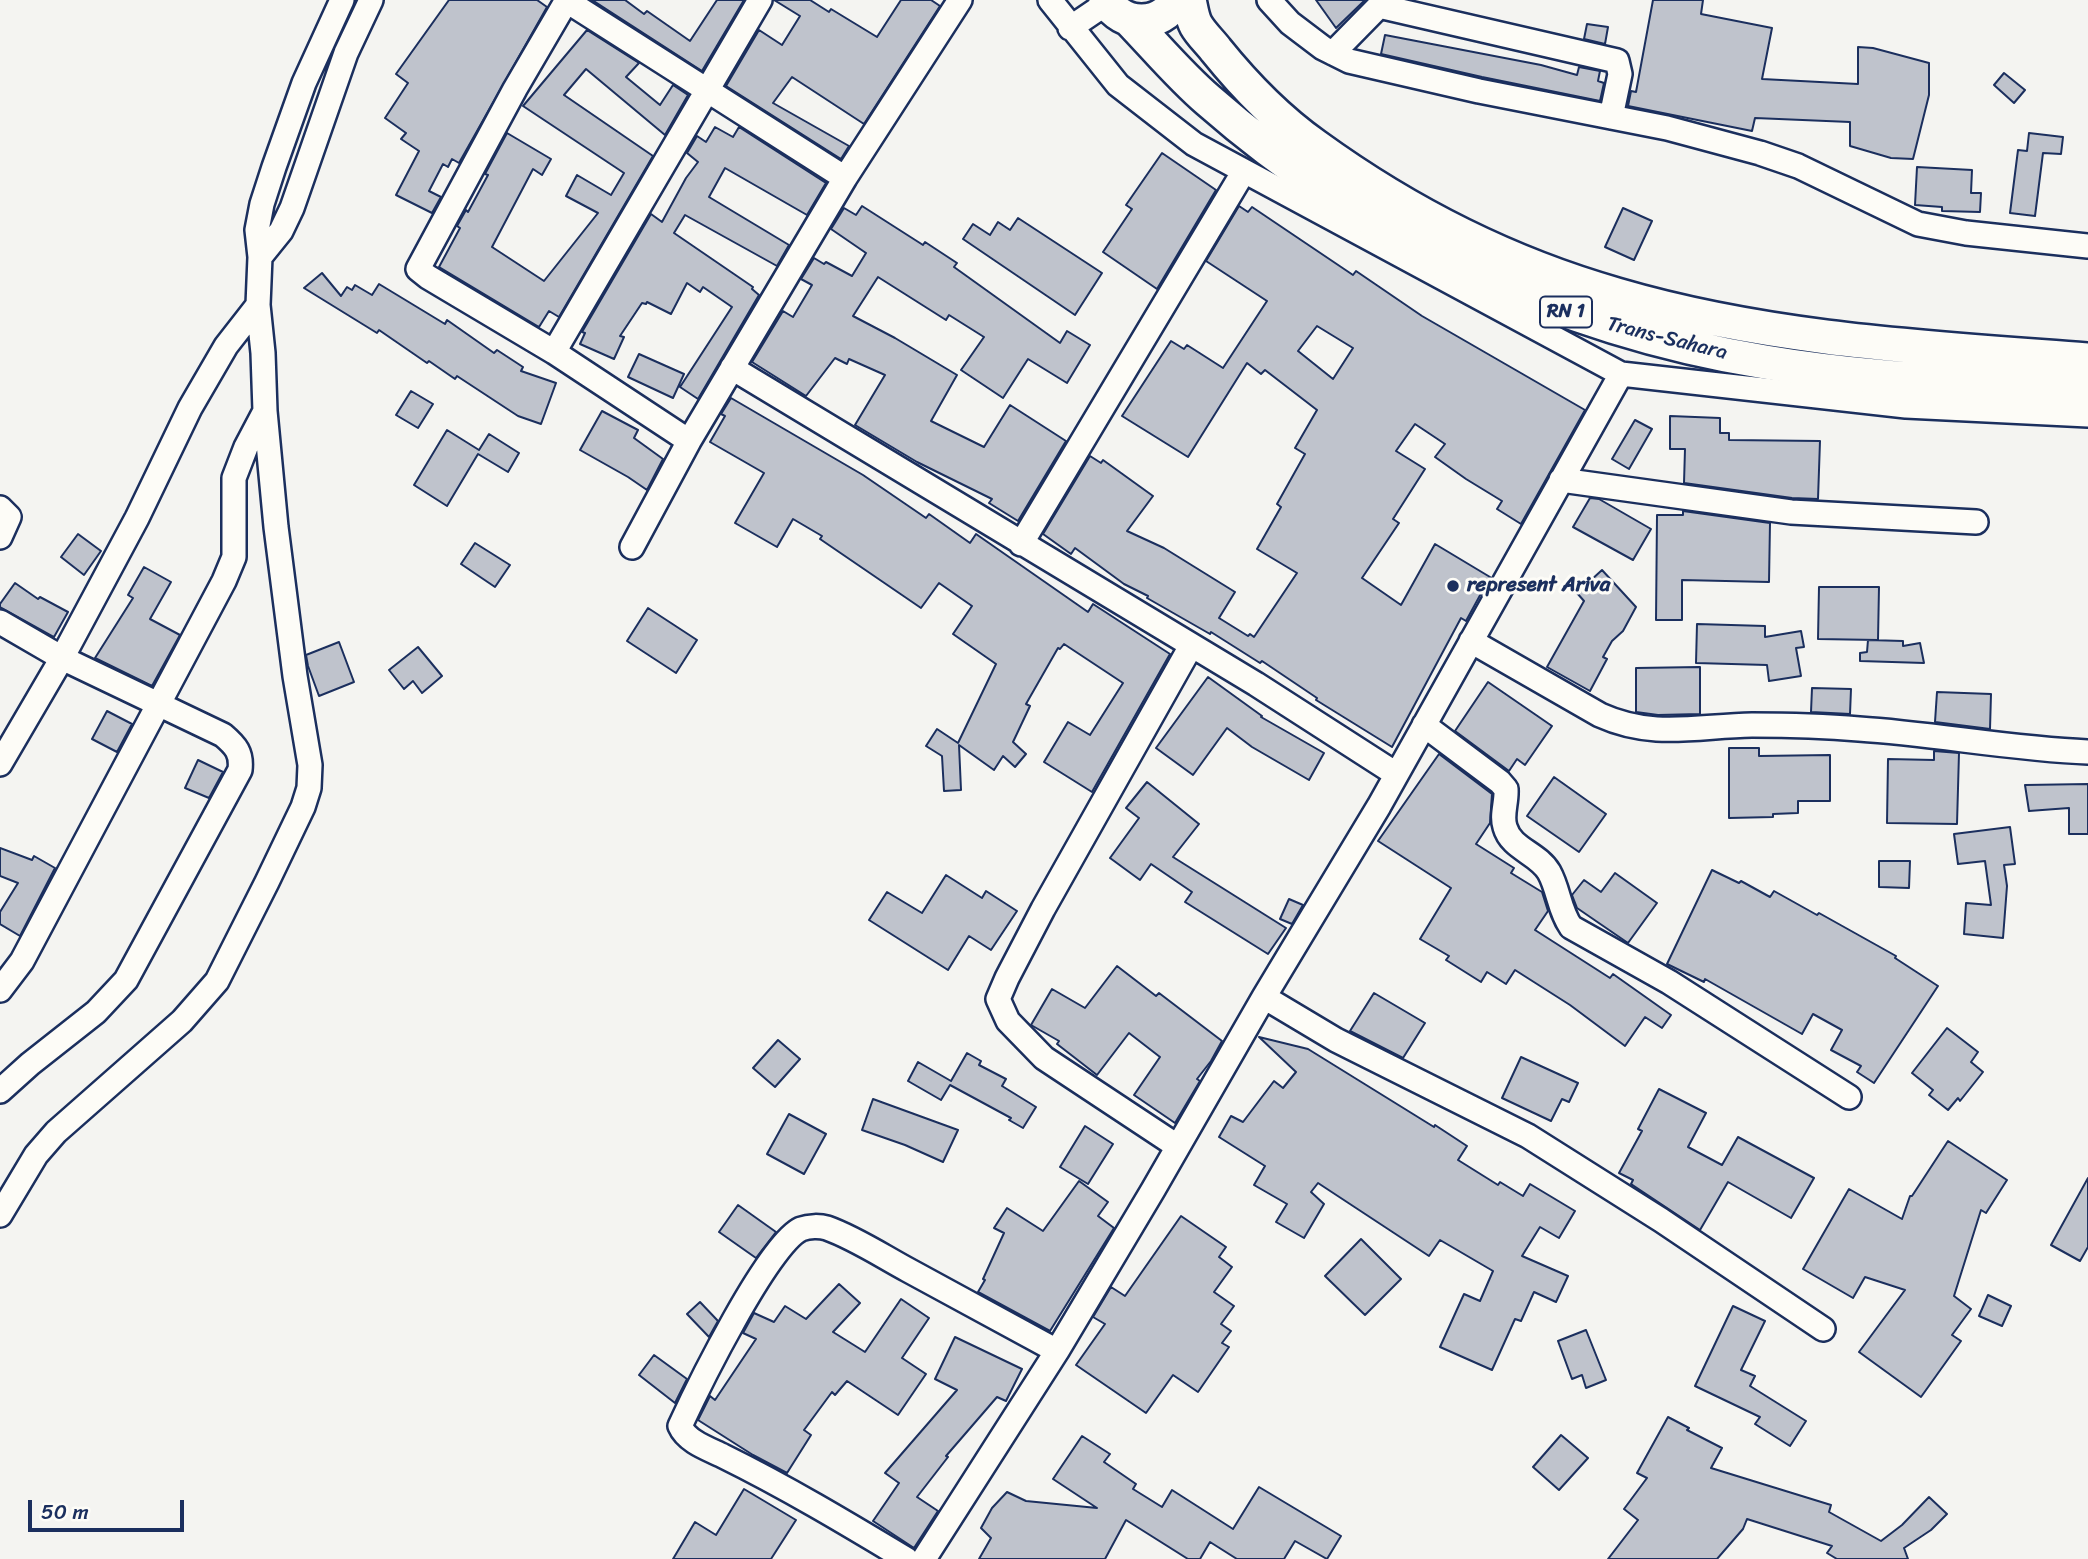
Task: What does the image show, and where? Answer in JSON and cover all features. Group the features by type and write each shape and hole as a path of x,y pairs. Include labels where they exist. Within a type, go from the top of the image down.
{"highway":[{"path":"1114,8 1143,22 1156,20 1167,13 1177,0"},
{"name":"Trans-Sahara","path":"1189,0 1196,25 1242,82 1292,129 1358,177 1430,220 1565,279 1618,296 1702,317 1805,334 1900,346 2088,360"},
{"name":"Trans-Sahara","path":"1114,8 1207,99 1292,167 1385,228 1446,259 1577,316 1657,339 1764,362 1886,377 2088,391"}],"street":[{"path":"0,1215 36,1155 56,1132 182,1021 217,981 303,807 309,788 310,765 295,676 276,527 265,411 258,305 260,257 257,230 262,204 304,83 342,0"},
{"path":"260,257 281,232 292,208 346,53 372,0"},
{"path":"689,441 554,352 428,278 418,268 515,89 567,0 845,178"},
{"path":"554,352 760,0"},
{"path":"632,547 689,441 845,178 960,0"},
{"path":"1050,0 1118,85 1194,144 1621,374 1906,406 2088,415"},
{"path":"1269,0 1290,23 1333,54 1349,61 1667,128 1798,166 1918,224 1966,233 2088,246"},
{"path":"1333,54 1382,3 1617,61 1620,74 1611,117"},
{"path":"1070,28 1114,8"},
{"path":"1021,544 1244,171"},
{"path":"0,764 62,658 190,408 226,346 258,305"},
{"path":"732,368 1256,684 1396,774"},
{"path":"924,1559 1057,1351 1396,774 1621,374"},
{"path":"0,990 22,961 224,581 234,557 234,478 246,447 265,411"},
{"path":"1561,480 1791,512 1976,522"},
{"path":"0,508 9,517 0,537"},
{"path":"0,622 62,658 159,703 229,740 239,751 240,770 126,980 96,1012 0,1091"},
{"path":"1471,641 1600,715 1641,729 1678,731 1751,725 1859,729 2027,749 2088,752"},
{"path":"1177,1146 1044,1058 1008,1021 999,999 1043,909 1191,646"},
{"path":"1424,725 1506,789 1506,831 1522,849 1535,856 1547,869 1555,884 1563,916 1571,927 1669,982 1849,1097"},
{"path":"1264,997 1336,1040 1528,1136 1661,1220 1823,1329"},
{"path":"906,1559 779,1483 698,1443 681,1430 680,1426 700,1381 780,1248 802,1229 813,1226 826,1228 870,1249 1057,1351"}],"building":[{"path":"449,0 537,0 547,7 459,163 452,159 448,167 443,164 429,191 441,197 432,213 396,195 419,151 401,139 406,133 385,118 408,83 396,74"},
{"path":"592,0 625,0 644,14 647,11 690,41 717,0 744,0 702,71"},
{"path":"774,0 810,0 829,12 831,9 877,37 901,0 931,0 940,6 864,124 792,77 773,103 849,146 841,159 726,86 759,30 782,45 800,16"},
{"path":"1316,0 1365,0 1336,28"},
{"path":"1653,0 1703,0 1701,14 1772,28 1762,79 1858,84 1858,47 1873,48 1929,63 1929,95 1913,159 1891,158 1850,146 1850,122 1755,118 1752,131 1628,106 1631,91 1636,92"},
{"path":"1587,24 1608,27 1605,44 1584,39"},
{"path":"587,30 639,63 626,77 660,105 673,85 688,95 665,135 586,69 564,95 653,156 559,317 549,311 539,327 439,267 460,228 457,226 466,210 468,212 488,175 485,174 507,133 551,159 542,175 533,169 492,247 544,281 598,213 566,196 577,175 611,195 624,173 523,106"},
{"path":"1385,35 1541,65 1577,75 1579,67 1600,71 1598,81 1604,83 1600,101 1381,54"},
{"path":"2004,73 2025,90 2014,103 1994,85"},
{"path":"715,127 733,137 739,127 826,183 807,215 725,168 709,197 789,245 777,266 685,215 674,233 753,287 759,295 698,399 680,387 732,307 703,287 700,292 687,283 671,314 647,302 642,303 620,336 624,337 614,359 580,344 585,333 582,332 651,214 662,222 698,162 687,153 697,136 706,142"},
{"path":"2029,133 2063,137 2061,154 2043,153 2035,216 2010,213 2018,150 2027,151"},
{"path":"1162,153 1216,190 1157,289 1103,252 1132,209 1126,205"},
{"path":"1917,167 1972,170 1971,193 1981,193 1980,212 1942,211 1942,207 1915,205"},
{"path":"862,206 957,263 954,267 1060,343 1067,331 1090,345 1067,383 1028,359 1003,398 961,370 984,337 949,315 946,320 878,277 853,316 957,375 931,421 984,447 1010,405 1066,441 1018,521 989,503 992,499 917,462 855,425 885,375 849,359 847,364 835,358 806,396 752,362 783,311 793,317 812,285 801,279 814,258 852,276 866,253 831,229 844,208 856,215"},
{"path":"1239,206 1248,212 1252,207 1353,275 1356,271 1422,316 1585,410 1521,524 1497,509 1502,501 1435,457 1445,444 1415,424 1396,451 1425,469 1393,519 1399,523 1362,578 1401,605 1435,544 1490,577 1466,621 1461,618 1392,747 1316,700 1317,698 1262,661 1260,663 1211,632 1210,634 1147,598 1148,596 1124,584 1075,548 1071,554 1043,534 1090,456 1101,463 1103,460 1153,496 1127,531 1164,548 1235,592 1219,618 1248,636 1250,634 1254,637 1297,573 1257,549 1281,507 1277,504 1305,454 1295,448 1317,410 1265,370 1261,374 1247,363 1188,457 1122,416 1171,341 1184,349 1187,345 1223,368 1267,301 1206,261","holes":["1317,326 1353,348 1333,379 1298,351"]},
{"path":"1623,208 1652,221 1634,260 1605,247"},
{"path":"1018,218 1102,273 1075,315 963,239 973,224 990,235 998,222 1010,230"},
{"path":"322,273 341,296 347,287 352,290 355,285 372,295 379,284 445,324 447,320 494,353 497,350 523,367 521,371 556,383 541,424 518,416 457,376 455,379 429,361 427,363 379,330 377,333 304,288"},
{"path":"639,354 684,374 673,398 628,377"},
{"path":"411,391 433,404 418,428 396,415"},
{"path":"731,398 863,475 926,518 929,514 970,543 976,534 1088,612 1093,604 1170,654 1092,792 1044,762 1068,722 1090,735 1123,683 1064,644 1058,648 1026,704 1030,706 1013,742 1026,754 1015,767 1003,756 994,770 959,745 961,790 944,791 942,756 926,746 937,729 958,743 996,664 953,634 972,606 939,583 921,608 820,539 822,536 793,519 777,547 735,523 764,473 710,442 725,416 721,414"},
{"path":"602,411 638,430 634,438 663,459 647,490 580,450"},
{"path":"1670,416 1720,418 1720,433 1729,433 1729,440 1820,441 1818,499 1684,483 1685,449 1670,449"},
{"path":"1635,420 1652,429 1629,469 1612,459"},
{"path":"447,430 479,450 489,434 519,453 508,472 478,454 447,506 414,485"},
{"path":"1590,498 1599,499 1651,529 1633,560 1573,527"},
{"path":"1683,511 1770,523 1769,582 1682,580 1682,620 1656,620 1657,515 1683,515"},
{"path":"78,534 101,551 84,575 61,557"},
{"path":"475,543 510,565 495,587 461,564"},
{"path":"144,567 171,582 150,619 180,635 152,686 95,658 133,598 128,595"},
{"path":"1602,570 1636,607 1623,631 1612,641 1603,657 1607,659 1590,691 1547,667 1584,601 1577,593"},
{"path":"15,583 38,599 40,597 68,612 54,637 0,607"},
{"path":"1819,587 1879,587 1878,640 1818,639"},
{"path":"648,608 697,640 676,673 627,641"},
{"path":"1697,624 1765,626 1765,637 1801,631 1804,647 1796,648 1801,676 1769,681 1767,665 1696,663"},
{"path":"1868,640 1903,641 1903,646 1920,643 1924,663 1860,661 1860,653 1867,652"},
{"path":"339,642 354,682 319,696 306,655"},
{"path":"418,647 442,676 422,693 413,681 404,689 389,670"},
{"path":"1700,667 1700,714 1658,715 1636,712 1636,668"},
{"path":"1208,677 1261,717 1324,753 1309,780 1252,747 1227,728 1193,775 1156,748"},
{"path":"1488,682 1552,726 1525,765 1517,759 1509,771 1455,731"},
{"path":"1812,688 1851,689 1850,714 1811,712"},
{"path":"1937,692 1991,694 1990,729 1935,722"},
{"path":"107,711 132,724 117,752 92,739"},
{"path":"1729,748 1759,748 1759,756 1830,755 1830,801 1798,801 1798,813 1773,814 1773,817 1729,818"},
{"path":"1934,751 1959,753 1957,824 1887,823 1888,759 1934,760"},
{"path":"1439,754 1492,794 1490,823 1476,844 1514,868 1511,873 1542,892 1548,911 1535,930 1610,978 1613,974 1671,1015 1662,1028 1645,1017 1625,1046 1570,1005 1515,970 1506,984 1487,972 1481,982 1446,960 1449,956 1420,939 1451,888 1378,841"},
{"path":"198,760 223,772 209,798 185,788"},
{"path":"1554,777 1606,814 1579,852 1527,816"},
{"path":"1147,782 1199,824 1173,857 1286,928 1268,954 1185,902 1192,892 1151,864 1140,880 1110,858 1139,818 1126,808"},
{"path":"2088,784 2088,834 2069,834 2069,808 2029,811 2025,785"},
{"path":"2010,827 2015,864 2004,865 2007,886 2003,938 1964,934 1966,903 1991,905 1985,861 1958,864 1954,834"},
{"path":"0,848 32,860 34,856 55,868 20,936 0,924 0,912 18,883 0,876"},
{"path":"1879,861 1910,861 1909,888 1879,887"},
{"path":"1712,870 1739,883 1741,881 1770,897 1774,891 1817,915 1819,913 1896,956 1895,958 1938,986 1874,1083 1857,1072 1861,1066 1831,1050 1842,1030 1813,1014 1802,1034 1705,979 1704,982 1667,964"},
{"path":"1615,873 1657,903 1628,943 1577,908 1572,895 1584,880 1601,892"},
{"path":"946,875 982,898 986,891 1017,911 991,950 969,936 948,970 869,920 887,892 922,913"},
{"path":"1289,899 1303,905 1292,924 1280,919"},
{"path":"1117,966 1156,996 1159,993 1222,1041 1197,1079 1200,1081 1175,1123 1134,1095 1160,1057 1129,1033 1097,1075 1057,1044 1059,1041 1031,1025 1052,989 1085,1008"},
{"path":"1374,993 1425,1023 1403,1058 1350,1031"},
{"path":"1947,1028 1978,1052 1971,1062 1983,1072 1960,1101 1958,1098 1948,1110 1929,1095 1933,1090 1912,1073"},
{"path":"1259,1037 1308,1049 1434,1127 1435,1125 1467,1146 1458,1160 1498,1185 1500,1182 1523,1196 1530,1184 1575,1211 1559,1238 1540,1227 1522,1256 1568,1276 1556,1302 1534,1292 1521,1321 1515,1319 1492,1370 1440,1347 1464,1294 1480,1301 1493,1271 1440,1240 1429,1256 1318,1183 1311,1192 1324,1204 1304,1238 1276,1222 1287,1204 1254,1185 1265,1166 1219,1137 1231,1116 1243,1122 1274,1081 1283,1088 1296,1072"},
{"path":"778,1040 800,1059 775,1087 753,1068"},
{"path":"967,1053 981,1061 979,1065 1006,1079 1002,1086 1036,1107 1023,1128 1009,1120 1011,1118 950,1085 941,1100 908,1081 918,1062 951,1081"},
{"path":"1521,1057 1578,1083 1569,1102 1562,1099 1551,1121 1502,1098"},
{"path":"1659,1089 1706,1113 1688,1147 1722,1165 1738,1137 1814,1178 1791,1218 1728,1182 1700,1230 1631,1184 1633,1180 1619,1173 1642,1131 1638,1129"},
{"path":"873,1099 958,1130 943,1162 862,1130"},
{"path":"789,1114 826,1134 804,1174 767,1154"},
{"path":"1085,1126 1113,1144 1088,1184 1060,1167"},
{"path":"1948,1141 2007,1180 1986,1213 1981,1210 1954,1296 1971,1309 1952,1335 1961,1341 1921,1397 1859,1352 1905,1290 1865,1277 1853,1298 1803,1269 1849,1189 1902,1219 1910,1196"},
{"path":"2088,1178 2088,1247 2080,1261 2051,1245"},
{"path":"1079,1181 1108,1202 1098,1216 1114,1228 1050,1331 978,1292 1004,1233 994,1228 1007,1208 1043,1231"},
{"path":"738,1205 776,1232 756,1258 719,1232"},
{"path":"1181,1216 1226,1247 1219,1257 1232,1267 1214,1292 1234,1306 1221,1324 1231,1331 1222,1343 1229,1347 1198,1392 1173,1375 1146,1413 1076,1365 1105,1324 1093,1317 1111,1287 1125,1296"},
{"path":"1361,1239 1401,1279 1365,1315 1325,1276"},
{"path":"839,1284 860,1303 833,1332 865,1352 901,1299 929,1318 902,1358 926,1374 898,1415 847,1381 835,1395 832,1392 804,1430 811,1435 787,1473 698,1420 710,1396 715,1400 756,1339 743,1333 754,1313 774,1322 785,1306 806,1319"},
{"path":"1988,1295 2011,1306 2002,1326 1979,1316"},
{"path":"700,1302 718,1321 709,1337 687,1314"},
{"path":"1733,1306 1765,1321 1741,1370 1755,1376 1750,1386 1806,1421 1790,1446 1755,1424 1760,1417 1695,1386"},
{"path":"1586,1330 1606,1380 1586,1388 1582,1375 1572,1379 1558,1341"},
{"path":"955,1337 1022,1369 1006,1401 997,1397 946,1456 948,1457 917,1497 938,1511 914,1548 873,1521 899,1483 885,1473 957,1390 935,1379"},
{"path":"654,1355 687,1379 675,1403 639,1375"},
{"path":"1668,1417 1722,1448 1711,1468 1831,1505 1829,1512 1881,1541 1902,1525 1929,1497 1947,1514 1931,1530 1904,1548 1908,1559 1837,1559 1827,1553 1832,1546 1747,1519 1743,1529 1717,1559 1608,1559 1638,1520 1624,1509 1647,1478 1637,1473"},
{"path":"1561,1435 1588,1458 1559,1490 1533,1467"},
{"path":"1082,1436 1110,1454 1104,1462 1136,1484 1133,1489 1162,1507 1172,1490 1233,1529 1259,1487 1341,1536 1327,1559 1295,1541 1284,1559 1237,1559 1210,1542 1200,1559 1188,1559 1126,1520 1105,1559 979,1559 991,1538 981,1528 992,1508 1007,1492 1026,1501 1097,1508 1053,1479"},
{"path":"744,1489 796,1520 771,1559 673,1559 695,1522 716,1535"}],"place":[{"name":"represent Ariva","path":"1453,586"}]}
